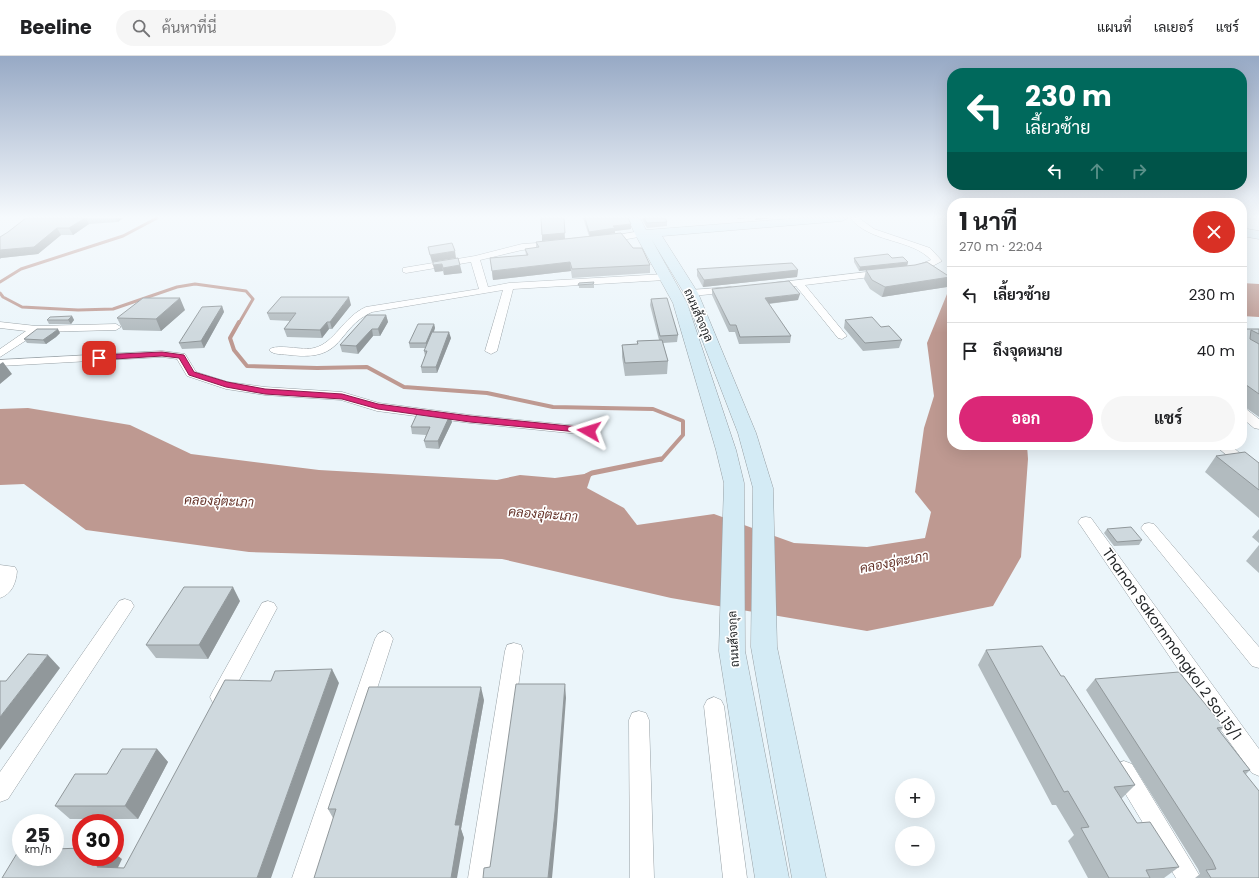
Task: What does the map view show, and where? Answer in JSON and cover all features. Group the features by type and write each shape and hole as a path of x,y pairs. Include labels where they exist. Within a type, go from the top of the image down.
{"street":[{"path":"406,270 485,256"},
{"name":"ถนนสัจจกุล","path":"653,256 680,303 726,450 734,483 732,651 772,878"},
{"name":"ถนนสัจจกุล","path":"668,256 691,293 747,433 763,488 764,647 782,746 809,878"},
{"path":"905,271 924,267 937,261 932,256"},
{"path":"475,259 484,291"},
{"path":"767,286 891,273"},
{"path":"274,350 311,353 319,351 333,344 356,315 370,309 509,286 665,277"},
{"path":"798,283 842,336"},
{"path":"491,351 509,286"},
{"path":"691,293 744,288"},
{"path":"0,325 36,329 116,327"},
{"path":"0,354 36,329"},
{"path":"0,364 168,355 181,356 191,374 226,384 265,391 342,396 378,407 470,419 589,431"},
{"path":"1247,416 1259,425"},
{"path":"1228,450 1259,476"},
{"name":"Thanon Sakornmongkol 2 Soi 15/1","path":"1086,522 1204,691 1259,766"},
{"path":"1148,528 1259,660"},
{"path":"0,571 9,572 8,581 0,591"},
{"path":"0,791 125,606"},
{"path":"213,711 268,608"},
{"path":"304,878 384,639"},
{"path":"480,878 514,651"},
{"path":"714,706 735,878"},
{"path":"639,720 642,878"},
{"path":"1115,755 1189,878"}],"water":[{"path":"1247,283 1259,284 1259,317 1247,316"},
{"name":"คลองอุ่ตะเภา","path":"947,294 947,450 1027,450 1021,557 993,606 867,631 671,598 502,559 249,552 86,530 24,484 0,485 0,409 28,408 130,425 191,454 319,470 497,480 520,475 555,478 592,473 587,488 624,508 637,525 714,514 794,543 867,547 925,538 931,512 915,492 924,428 934,396 927,343"}],"building":[{"path":"511,256 646,256 650,265 572,269 570,262 492,271 490,258"},
{"path":"868,256 890,256 892,258 903,257 908,262 860,267 854,258"},
{"path":"458,258 460,265 443,268 442,264 433,265 433,262"},
{"path":"927,262 947,275 947,277 885,287 872,280 866,270 915,265"},
{"path":"792,263 798,270 704,280 697,269"},
{"path":"789,281 800,294 765,298 791,336 740,337 736,325 730,325 712,289"},
{"path":"594,282 593,284 578,285 579,283"},
{"path":"281,297 349,297 330,322 327,322 320,330 284,329 296,313 267,313"},
{"path":"143,298 180,298 156,319 117,318"},
{"path":"667,298 678,335 660,336 651,299"},
{"path":"222,306 201,341 179,343 202,307"},
{"path":"367,315 386,315 378,329 372,329 356,346 340,345"},
{"path":"72,316 68,320 47,320 50,317"},
{"path":"872,317 881,327 889,326 902,340 865,343 845,320"},
{"path":"418,324 434,324 426,343 409,343"},
{"path":"37,329 58,329 43,340 24,339"},
{"path":"1247,329 1259,329 1259,334 1251,330 1250,339 1259,344 1259,394 1247,386"},
{"path":"432,332 449,332 436,367 421,367 427,351 424,351"},
{"path":"662,340 668,361 625,363 622,345 638,344 637,341"},
{"path":"417,414 450,415 438,441 424,441 430,427 411,427"},
{"path":"1245,452 1259,463 1259,490 1216,456"},
{"path":"1131,527 1142,540 1117,542 1107,529"},
{"path":"184,587 233,587 199,645 146,645"},
{"path":"1042,646 1061,676 1064,676 1135,785 1114,787 1137,823 1150,822 1179,867 1146,870 1150,878 1109,878 1081,828 1089,827 1068,791 1064,792 986,650"},
{"path":"28,654 48,655 0,717 0,681 6,681"},
{"path":"332,669 257,878 2,878 12,862 12,866 64,866 64,849 72,848 72,866 124,868 225,680 271,681 275,671"},
{"path":"1179,672 1224,727 1217,728 1250,770 1243,771 1259,791 1259,878 1211,878 1206,870 1216,869 1212,860 1095,679"},
{"path":"516,684 565,684 555,812 548,878 483,878 484,868 490,867"},
{"path":"369,687 481,687 455,825 460,825 451,878 314,878 336,809 328,809"},
{"path":"122,749 157,749 125,806 55,806 75,774 107,774"}],"waterway":[{"path":"0,282 21,269 60,256"},
{"path":"0,293 3,297 22,307 78,310 113,309 177,287 195,284 246,291 253,299 239,323"},
{"path":"239,322 230,338 234,350 247,366 317,368 367,367 404,387 487,393 553,407 653,409 683,421 683,435 661,460"},
{"path":"586,476 592,473 661,459"}],"route":[{"path":"99,358 162,354 181,356 191,374 226,384 265,391 315,393 342,396 378,407 470,419 589,431"}]}
